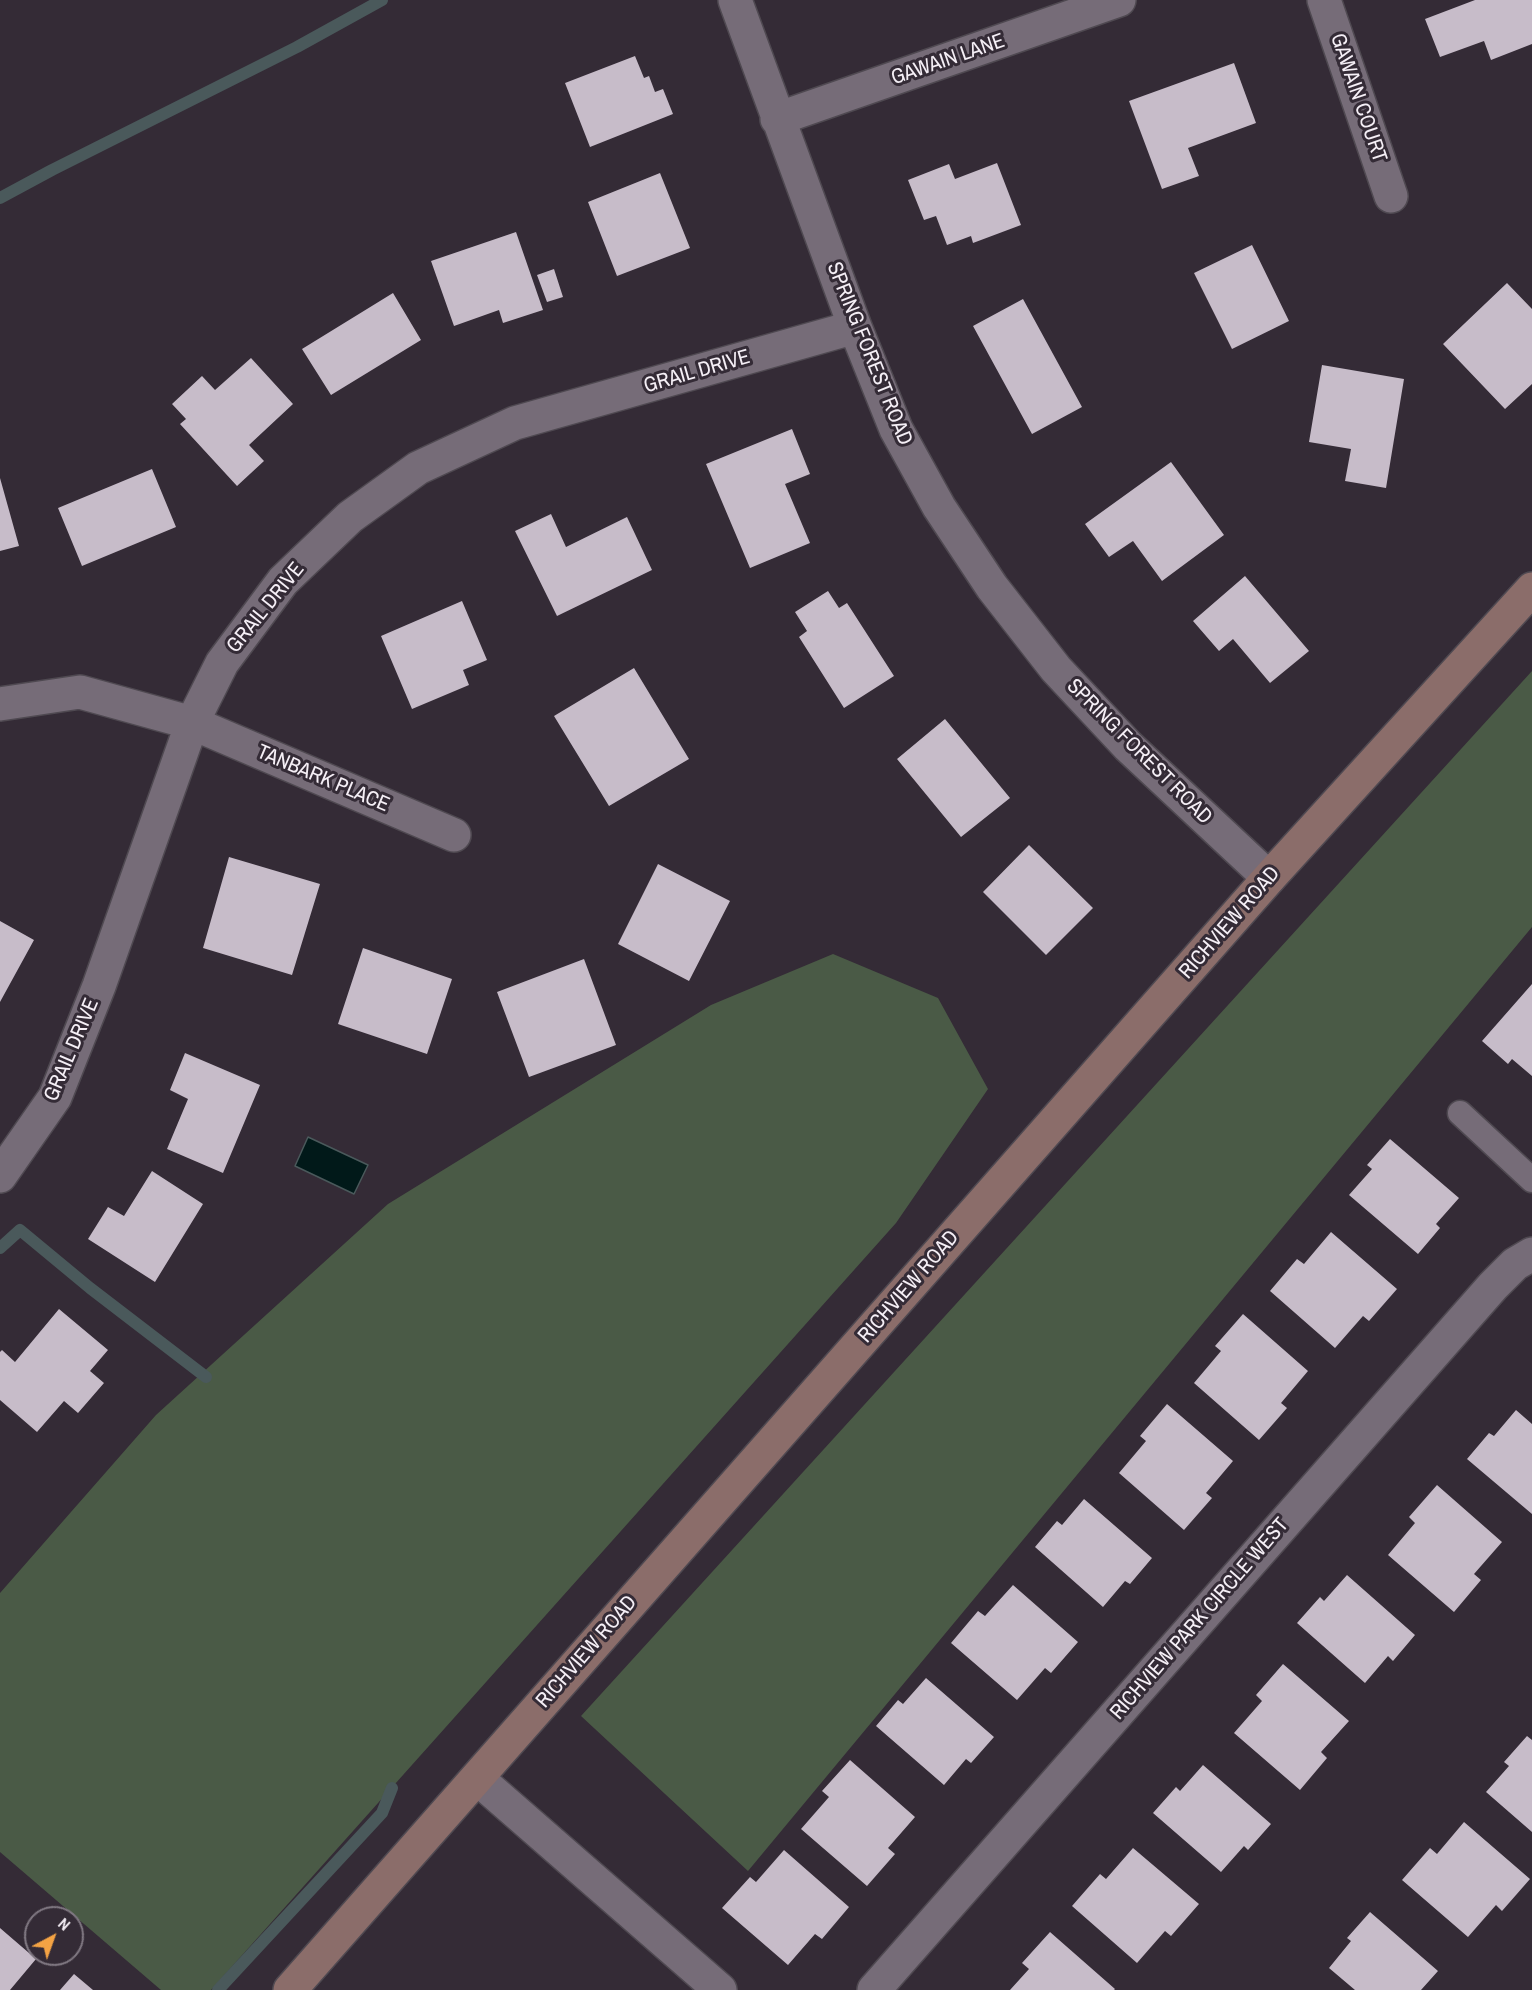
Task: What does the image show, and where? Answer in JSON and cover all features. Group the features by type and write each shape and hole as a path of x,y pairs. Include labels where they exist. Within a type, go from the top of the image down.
{"street":[{"name":"SPRING FOREST ROAD","path":"735,0 855,327 896,429 939,507 992,587 1056,669 1128,746 1269,878"},
{"name":"GAWAIN LANE","path":"777,119 1119,0"},
{"name":"GAWAIN COURT","path":"1324,0 1391,196"},
{"name":"GRAIL DRIVE","path":"0,1176 55,1097 99,986 192,723 222,663 283,580 350,518 418,468 515,423 855,327"},
{"name":"RICHVIEW ROAD","path":"291,1990 1269,878 1532,589"},
{"name":"TANBARK PLACE","path":"0,704 80,692 192,723 454,836"},
{"name":"RICHVIEW PARK CIRCLE WEST","path":"874,1990 1493,1286 1515,1264 1532,1254"},
{"path":"477,1778 720,1990"}],"lane":[{"path":"1460,1113 1532,1180"}],"shaded area":[{"path":"1532,671 1532,927 748,1871 581,1716"},
{"path":"833,954 938,998 988,1089 896,1223 211,1990 161,1990 84,1924 84,1906 63,1906 0,1852 0,1593 156,1415 388,1204 711,1005"},
{"path":"308,1137 368,1165 354,1194 295,1166"}],"building":[{"path":"1475,0 1532,0 1532,44 1491,60 1484,41 1440,57 1425,19"},
{"path":"635,56 644,78 649,76 655,92 663,89 673,114 590,147 565,83"},
{"path":"1234,63 1256,123 1188,148 1199,176 1162,189 1129,101"},
{"path":"997,163 1021,225 973,243 971,236 947,245 936,216 924,220 908,180 949,164 955,179"},
{"path":"660,173 690,248 617,276 588,202"},
{"path":"516,232 543,310 503,323 499,310 454,326 431,261"},
{"path":"1252,245 1289,321 1232,349 1194,273"},
{"path":"554,269 563,297 547,302 537,275"},
{"path":"1507,283 1532,309 1532,384 1505,409 1443,344"},
{"path":"393,293 421,340 331,395 302,349"},
{"path":"1023,299 1082,407 1032,434 973,326"},
{"path":"251,358 293,404 249,445 264,461 237,486 180,424 186,419 172,404 202,376 215,390"},
{"path":"1322,365 1404,379 1386,488 1345,481 1351,449 1309,442"},
{"path":"792,429 810,474 785,484 810,543 750,568 706,464"},
{"path":"1171,462 1224,535 1162,581 1133,541 1109,557 1085,524"},
{"path":"152,469 176,527 82,566 58,508"},
{"path":"0,478 19,546 0,551"},
{"path":"551,514 566,547 627,517 652,570 557,616 515,531"},
{"path":"1245,576 1309,651 1270,683 1233,639 1219,651 1193,621"},
{"path":"828,591 839,608 847,603 894,676 844,708 799,637 807,631 795,612"},
{"path":"462,601 487,660 463,670 469,685 412,709 381,636"},
{"path":"634,668 689,759 609,806 554,716"},
{"path":"945,719 1010,798 961,837 897,759"},
{"path":"1029,845 1093,908 1046,955 983,892"},
{"path":"229,857 320,884 292,975 203,948"},
{"path":"658,864 730,901 689,981 618,944"},
{"path":"0,921 34,940 0,1002"},
{"path":"363,948 452,979 427,1054 338,1024"},
{"path":"584,959 616,1045 529,1077 497,992"},
{"path":"1532,984 1532,1076 1512,1059 1508,1064 1482,1041"},
{"path":"185,1053 260,1085 223,1173 167,1149 188,1099 170,1090"},
{"path":"1390,1139 1459,1198 1436,1224 1440,1228 1418,1254 1349,1195 1372,1169 1367,1165"},
{"path":"152,1171 203,1204 155,1282 88,1239 108,1207 124,1216"},
{"path":"1331,1232 1397,1289 1369,1321 1363,1316 1335,1348 1270,1291 1297,1259 1304,1264"},
{"path":"59,1309 108,1350 90,1371 104,1383 78,1413 64,1401 37,1432 0,1400 0,1352 2,1350 15,1362"},
{"path":"1243,1314 1308,1371 1281,1403 1287,1408 1259,1440 1194,1383 1221,1351 1215,1346"},
{"path":"1167,1404 1233,1461 1206,1493 1212,1498 1184,1530 1119,1473 1146,1441 1140,1436"},
{"path":"1516,1410 1532,1424 1532,1514 1467,1459 1489,1433 1494,1436"},
{"path":"1437,1485 1502,1542 1474,1574 1481,1580 1454,1612 1388,1555 1415,1523 1409,1517"},
{"path":"1084,1499 1152,1558 1130,1584 1125,1581 1103,1607 1035,1547 1057,1521 1062,1525"},
{"path":"1347,1575 1415,1635 1393,1661 1388,1656 1365,1683 1297,1623 1320,1597 1324,1601"},
{"path":"1013,1585 1078,1642 1051,1673 1045,1668 1017,1700 951,1643 978,1611 985,1616"},
{"path":"1283,1664 1349,1721 1321,1752 1327,1758 1300,1790 1234,1733 1262,1701 1256,1695"},
{"path":"926,1678 994,1737 971,1763 966,1759 944,1785 876,1726 898,1700 903,1704"},
{"path":"1527,1736 1532,1740 1532,1832 1486,1792 1509,1766 1504,1762"},
{"path":"850,1760 915,1817 888,1848 895,1854 867,1886 801,1829 829,1797 822,1791"},
{"path":"1203,1765 1271,1824 1248,1850 1244,1846 1221,1872 1153,1813 1176,1787 1180,1791"},
{"path":"1464,1822 1530,1879 1502,1911 1496,1905 1468,1937 1402,1880 1430,1848 1437,1854"},
{"path":"1133,1848 1199,1904 1171,1936 1165,1931 1137,1963 1072,1906 1100,1874 1106,1879"},
{"path":"784,1850 849,1907 822,1939 815,1934 788,1965 722,1908 750,1877 756,1882"},
{"path":"1370,1912 1438,1971 1421,1990 1355,1990 1329,1968 1351,1941 1347,1938"},
{"path":"0,1928 24,1949 24,1966 30,1966 10,1990 0,1990"},
{"path":"1050,1932 1115,1989 1010,1990 1029,1969 1022,1963"},
{"path":"74,1974 93,1990 60,1990"}],"waterway":[{"path":"0,198 297,47 382,0"},
{"path":"0,1248 20,1230 90,1288 206,1377"},
{"path":"218,1990 382,1813 392,1788"}]}
